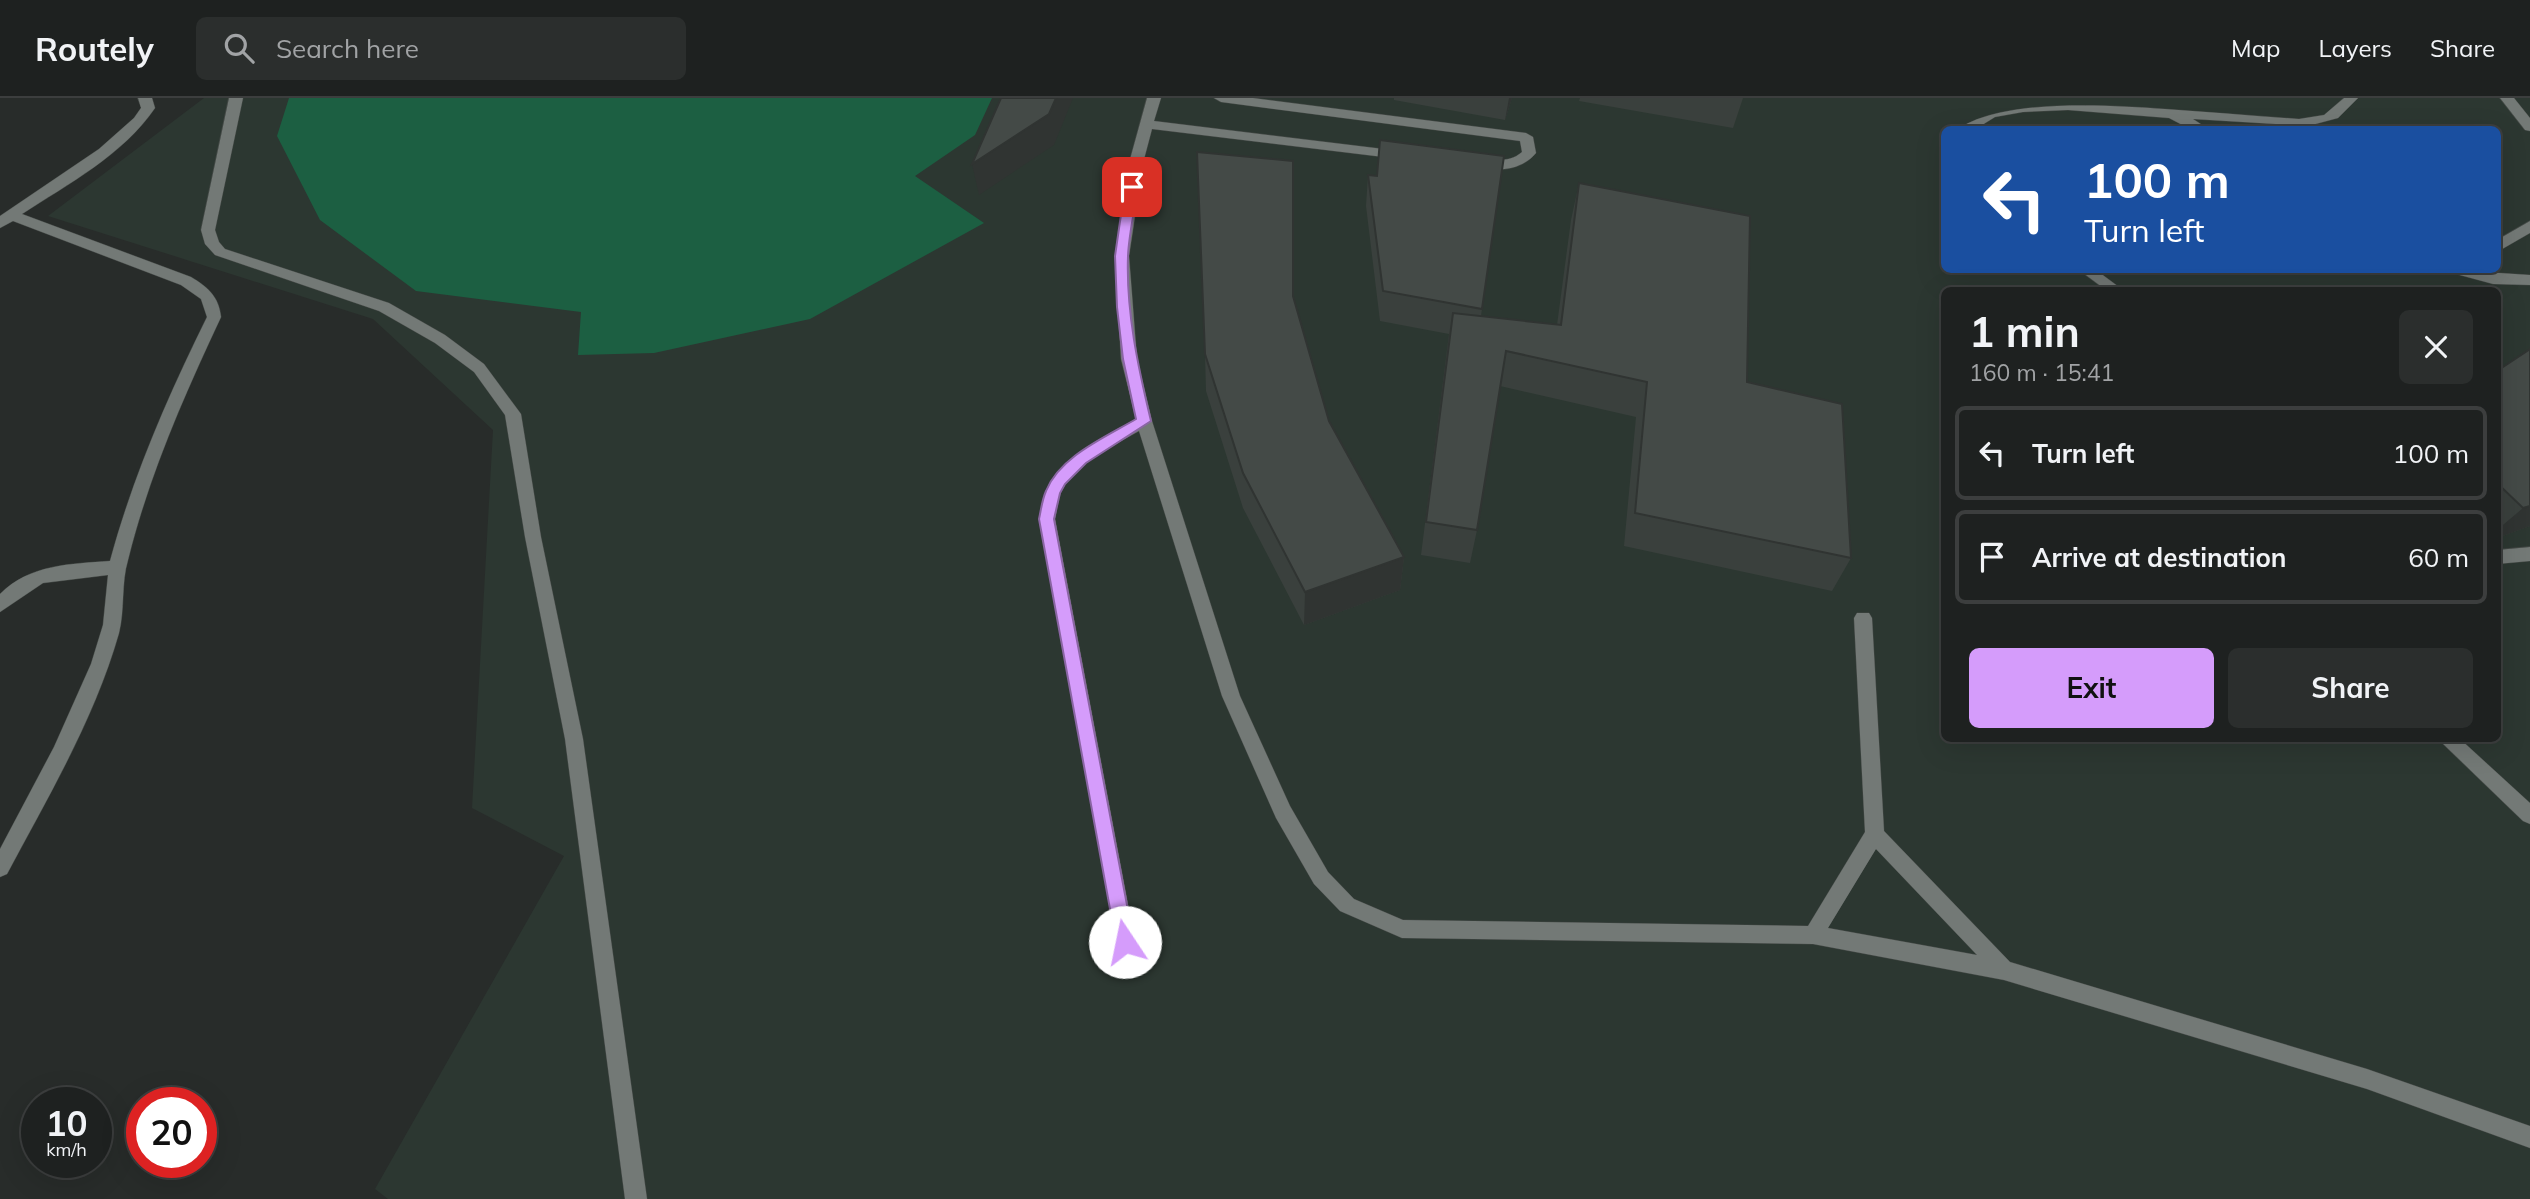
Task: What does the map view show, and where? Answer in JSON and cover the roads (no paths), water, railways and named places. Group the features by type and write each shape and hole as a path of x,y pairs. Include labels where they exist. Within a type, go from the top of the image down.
{"street":[{"path":"5,219 123,137 144,118 149,108 145,98"},
{"path":"236,98 208,230 212,244 220,252 384,307 440,339 479,368 513,414 533,537 573,739 636,1199"},
{"path":"1154,98 1127,210 1122,256 1129,359 1143,421 1231,696 1283,812 1321,878 1347,905 1402,929 1813,935 2004,971 2367,1079 2530,1137"},
{"path":"1222,98 1526,136 1530,146 1530,153 1522,161 1504,167 1463,162"},
{"path":"1971,126 1991,114 2023,108 2068,106 2166,111 2323,125 2351,98"},
{"path":"2507,98 2530,127"},
{"path":"2166,111 2196,126"},
{"path":"1146,124 1408,155"},
{"path":"0,868 77,721 111,631 118,567 172,402 214,317 214,302 205,291 186,281 5,219"},
{"path":"2501,244 2530,226"},
{"path":"2090,273 2112,287"},
{"path":"2472,273 2493,279 2530,280"},
{"path":"1130,968 1047,519 1053,492 1060,480 1081,460 1143,421"},
{"path":"2501,557 2530,554"},
{"path":"0,605 14,589 34,577 118,567"},
{"path":"1813,935 1874,834 1863,618"},
{"path":"2450,742 2530,815"},
{"path":"1874,834 2004,971"}]}
